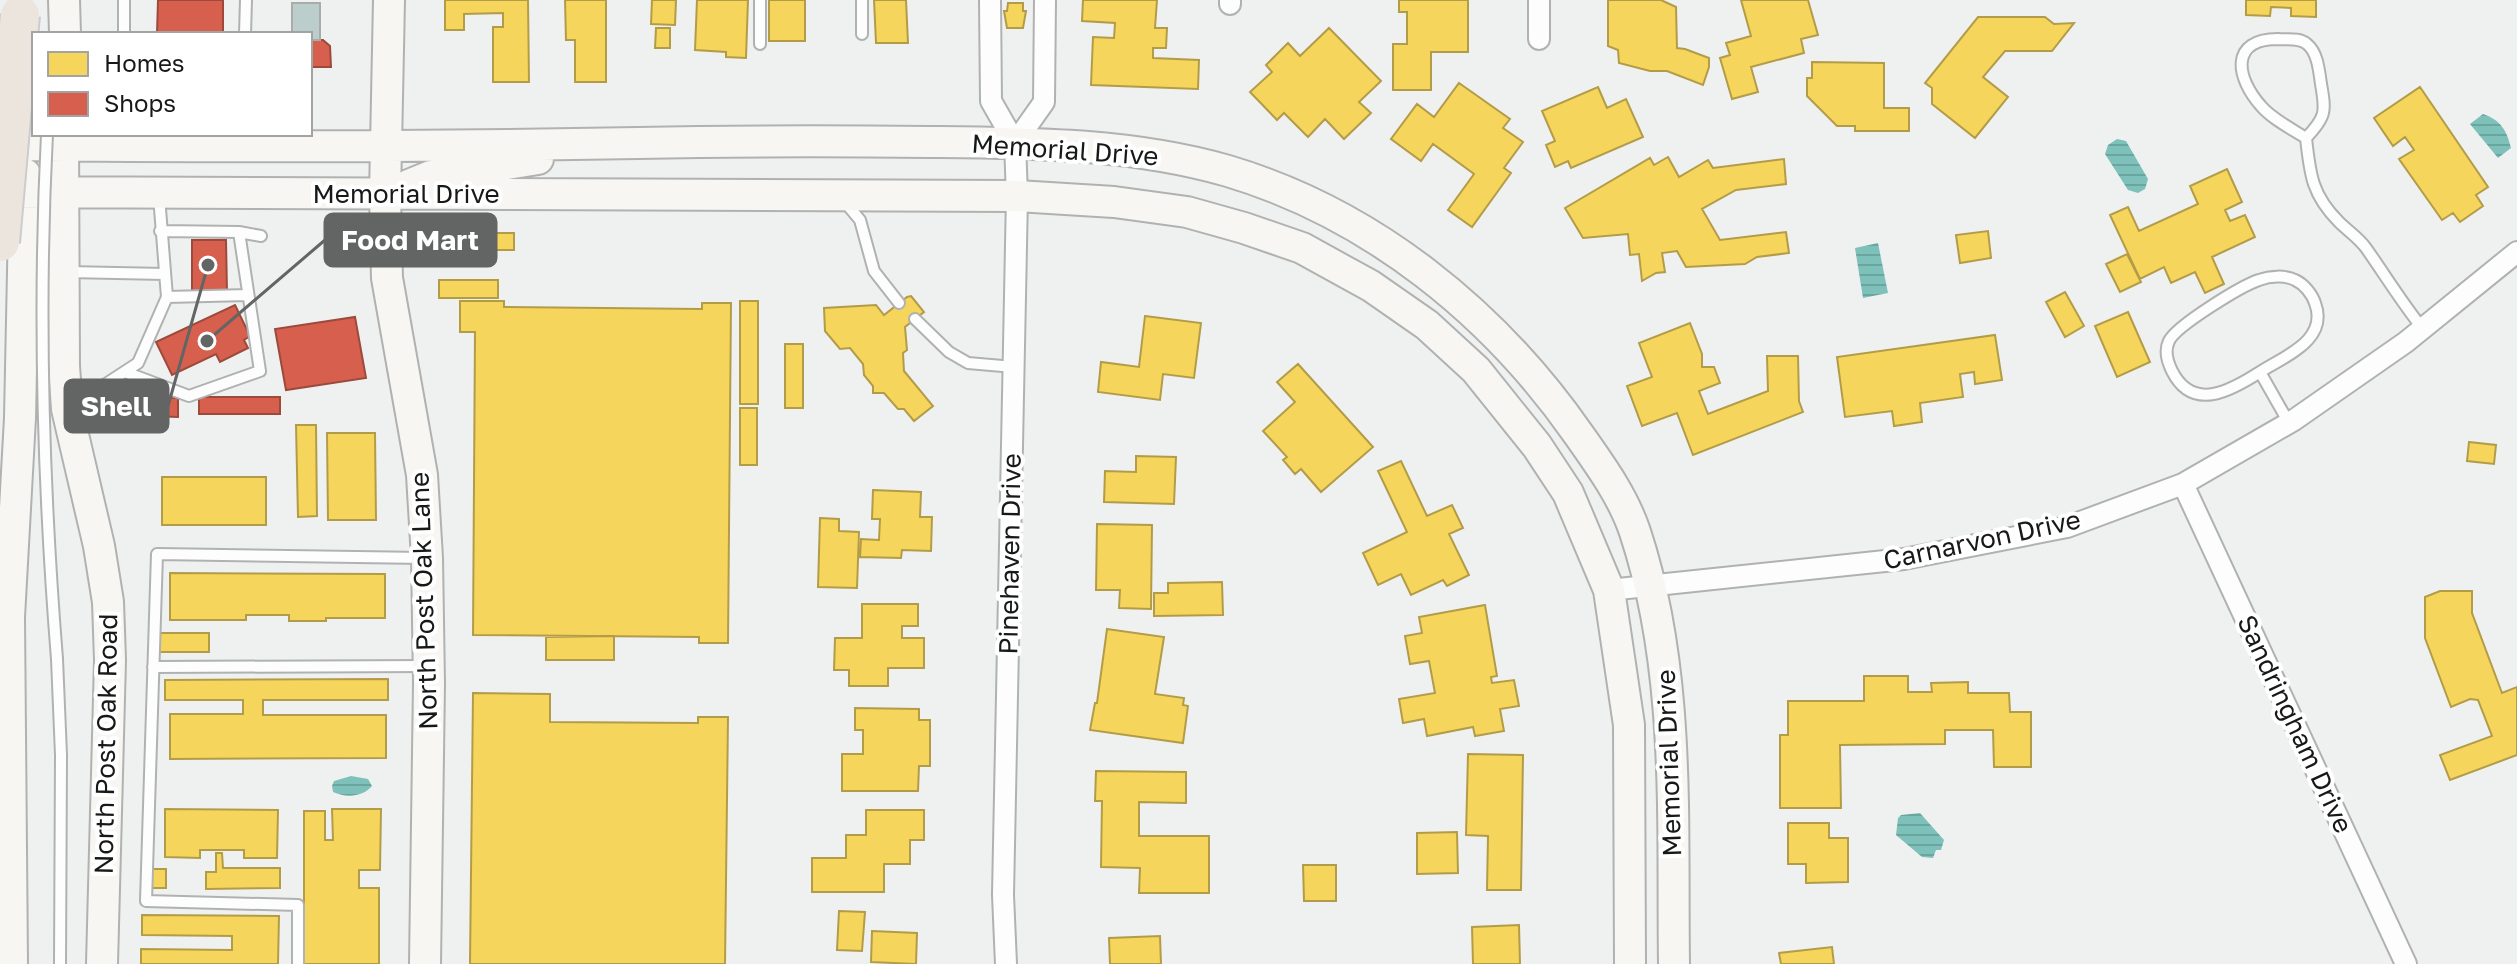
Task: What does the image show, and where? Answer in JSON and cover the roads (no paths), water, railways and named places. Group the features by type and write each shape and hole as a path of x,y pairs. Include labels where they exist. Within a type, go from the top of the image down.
{"highway":[{"path":"0,242 20,15"}],"main road":[{"name":"North Post Oak Lane","path":"389,0 385,195 387,278 422,475 427,558 429,666 425,964"},
{"path":"0,90 32,72"},
{"name":"Memorial Drive","path":"40,140 243,140 387,146 709,140 1015,143 1106,148 1172,158 1230,172 1301,197 1359,228 1425,271 1481,319 1548,390 1610,480 1633,526 1664,655 1671,725 1674,964"},
{"path":"12,964 9,617 20,418 12,192 40,140"},
{"name":"North Post Oak Road","path":"40,140 62,192 67,409 99,546 108,602 110,660 102,964"},
{"path":"385,195 431,176 642,143"},
{"name":"Memorial Drive","path":"12,192 1017,196 1114,202 1187,212 1302,248 1371,286 1427,325 1476,370 1537,446 1568,493 1609,590 1629,725 1630,964"}],"street":[{"path":"990,0 991,101 1015,143 1044,102 1045,0"},
{"path":"1539,0 1539,39"},
{"name":"Pinehaven Drive","path":"1006,964 1003,895 1017,196 1015,143"},
{"name":"Carnarvon Drive","path":"1609,590 1919,557 2067,527 2183,484 2289,423 2423,329 2517,252"},
{"name":"Sandringham Drive","path":"2183,484 2406,964"}],"lane":[{"path":"124,0 124,32"},
{"path":"245,32 246,0"},
{"path":"760,0 760,44"},
{"path":"862,0 862,34"},
{"path":"2306,138 2262,108 2246,85 2240,65 2243,52 2254,42 2267,39 2299,40 2309,45 2317,59 2326,109 2320,123 2306,138 2316,195 2326,210 2364,245 2423,329"},
{"path":"40,140 45,508 61,755 60,964"},
{"path":"67,409 138,363 167,297 159,194"},
{"path":"839,194 860,220 874,271 899,303"},
{"path":"160,231 239,232 261,236"},
{"path":"125,372 189,396 260,371 239,232"},
{"path":"62,272 165,274"},
{"path":"2273,277 2297,281 2312,295 2317,307 2318,322 2313,337 2304,346 2260,372 2215,395 2200,394 2177,381 2166,351 2170,338 2186,323 2250,284 2273,277"},
{"path":"167,297 248,295"},
{"path":"915,319 949,352 968,363 1014,367"},
{"path":"2260,372 2289,423"},
{"path":"298,964 298,905 146,901 157,554 427,558"},
{"path":"153,667 429,666"}],"water":[{"path":"2483,114 2499,123 2509,142 2511,148 2498,158 2470,124"},
{"path":"2117,139 2126,141 2148,179 2145,189 2138,193 2128,190 2105,154 2108,145"},
{"path":"1878,243 1888,293 1863,298 1855,248"},
{"path":"351,776 368,779 372,786 354,795 333,792 334,781"},
{"path":"1920,813 1944,840 1941,850 1936,850 1933,858 1922,857 1896,835 1901,815"}],"place":[{"name":"Shell","path":"208,265"},
{"name":"Food Mart","path":"207,341"}]}
